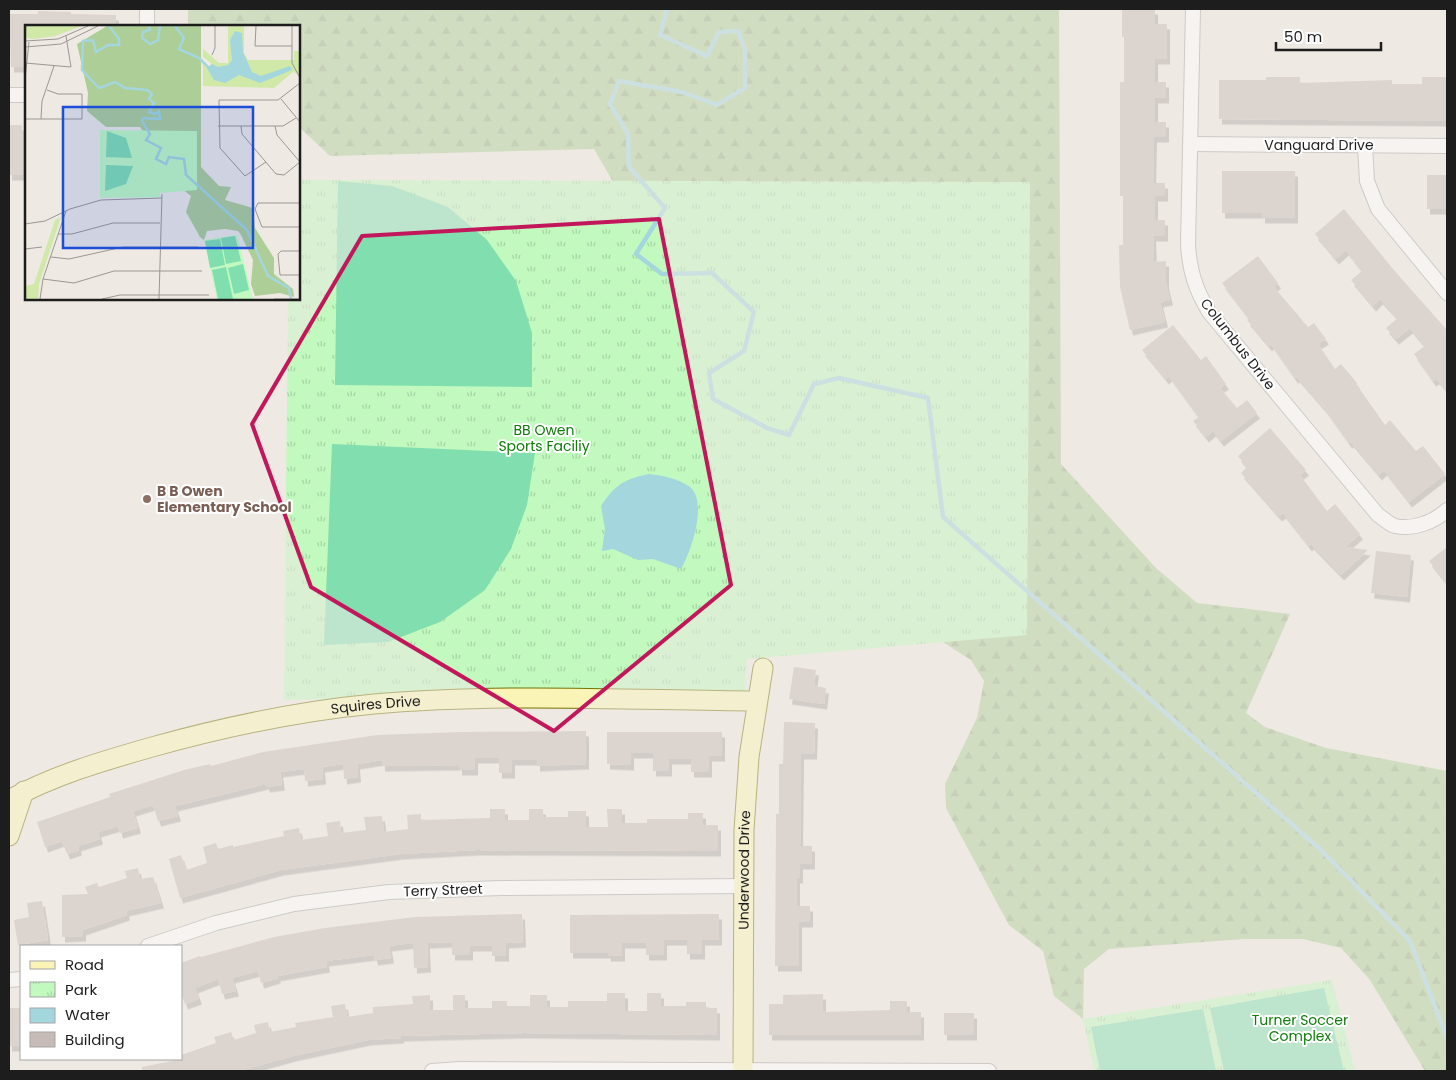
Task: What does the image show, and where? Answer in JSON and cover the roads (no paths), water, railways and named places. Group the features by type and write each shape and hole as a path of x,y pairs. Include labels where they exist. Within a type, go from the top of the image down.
{"street":[{"path":"147,9 147,25"},
{"name":"Columbus Drive","path":"1193,9 1192,144 1188,245 1190,270 1198,292 1209,312 1378,515 1394,526 1414,526 1436,519 1447,510"},
{"path":"9,95 25,95"},
{"name":"Vanguard Drive","path":"1192,144 1447,146"},
{"path":"1365,146 1366,181 1378,209 1447,293"},
{"name":"Underwood Drive","path":"743,1070 746,796 757,701 763,668"},
{"name":"Squires Drive","path":"16,796 53,778 192,736 290,716 373,704 456,699 757,701"},
{"path":"9,836 16,796"},
{"name":"Terry Street","path":"151,945 216,923 294,904 389,892 501,888 744,886"},
{"path":"432,1071 460,1069 989,1071"}],"water":[{"path":"649,474 680,481 690,487 695,494 698,504 696,527 693,540 681,569 653,559 638,560 613,549 602,551 605,529 601,506 621,484 633,478"}],"waterway":[{"path":"667,9 660,35 707,56 719,32 738,31 745,50 745,88 717,105 682,92 619,81 610,104 628,134 629,167 665,208 636,254 662,274 712,273 754,312 744,351 709,373 713,399 767,428 789,435 814,384 839,378 928,398 943,517 1321,850 1410,941 1447,1038"}],"place":[{"name":"B B Owen Elementary School","path":"147,499"}],"park label":[{"name":"BB Owen Sports Faciliy","path":"544,438"},
{"name":"Turner Soccer Complex","path":"1300,1028"}]}
